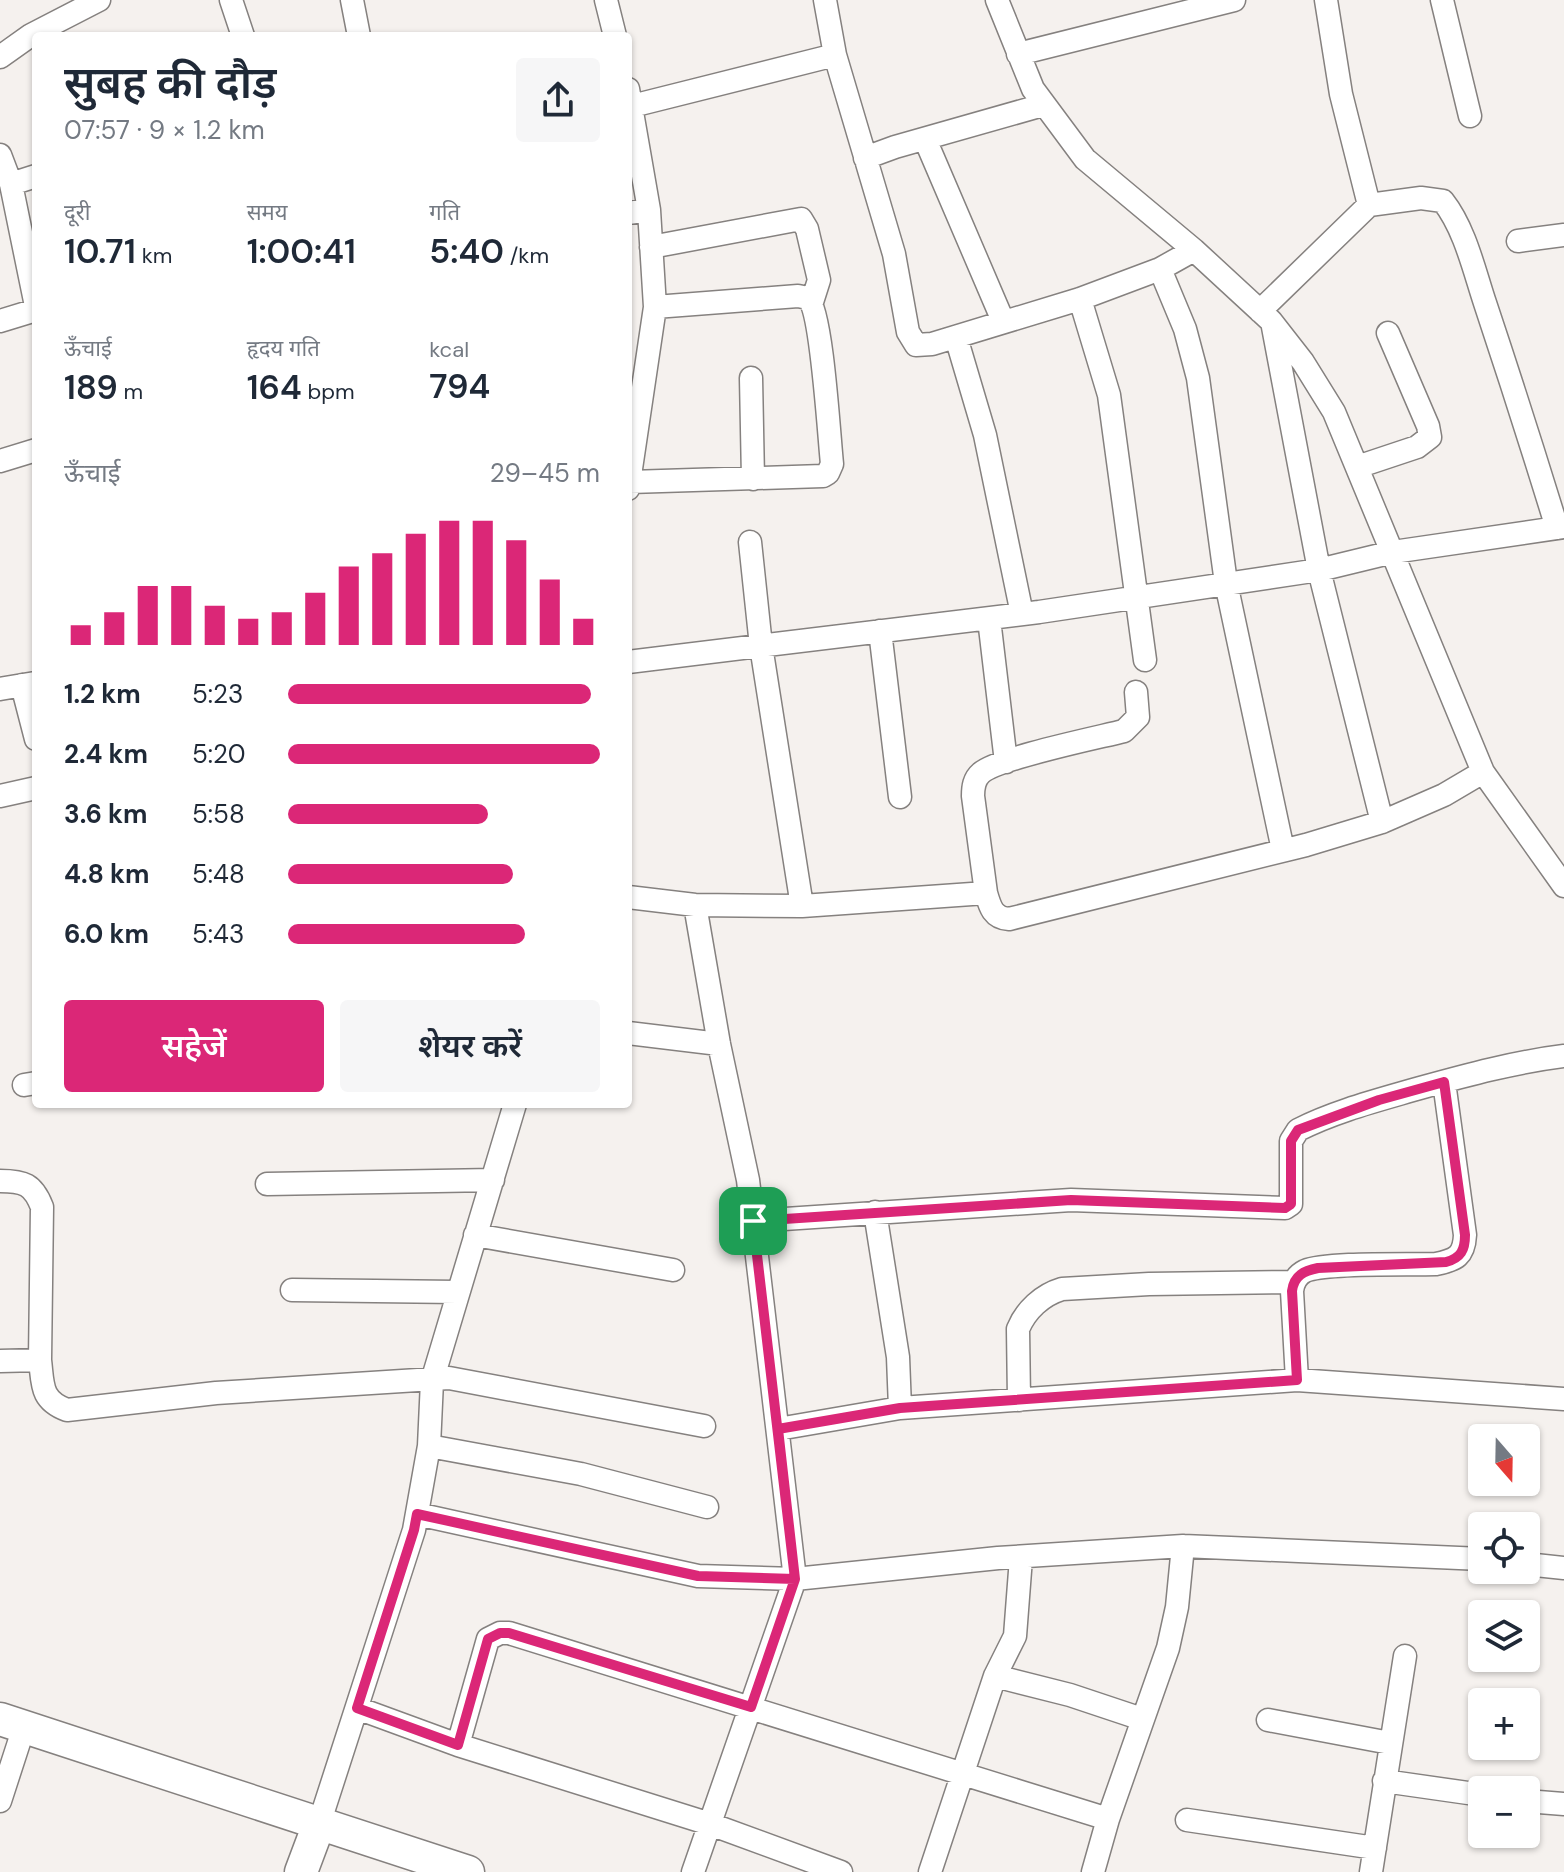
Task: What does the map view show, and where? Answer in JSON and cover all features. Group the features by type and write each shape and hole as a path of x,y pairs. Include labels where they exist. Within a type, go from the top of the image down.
{"main road":[{"path":"10,1733 311,1846 401,1872"},
{"path":"311,1846 468,1872"}],"street":[{"path":"42,32 99,0"},
{"path":"231,0 242,32"},
{"path":"352,0 358,32"},
{"path":"606,0 614,32"},
{"path":"825,0 835,55 894,254 911,339 916,345 956,337 1080,299 1160,269 1194,250"},
{"path":"997,0 1018,54 1043,105 1094,167 1194,250 1266,316 1323,393 1393,552 1483,772 1564,886"},
{"path":"1018,54 1234,0"},
{"path":"1326,0 1341,94 1369,205"},
{"path":"1442,0 1470,116"},
{"path":"0,57 32,38"},
{"path":"632,98 835,55"},
{"path":"865,158 1043,105"},
{"path":"632,126 638,211 651,247 655,307 632,464"},
{"path":"925,139 1003,321"},
{"path":"0,155 11,184 32,288"},
{"path":"11,184 32,177"},
{"path":"632,662 989,619 1136,598 1319,570 1393,552 1560,527 1467,251 1451,212 1443,201 1431,198 1369,205 1266,316"},
{"path":"632,485 823,476 831,469 812,302 819,280 807,229 801,219 651,247"},
{"path":"1518,241 1564,235"},
{"path":"1160,269 1185,329 1198,378 1226,583 1283,850"},
{"path":"655,307 798,296 812,302"},
{"path":"1080,299 1109,395 1145,660"},
{"path":"0,321 32,309"},
{"path":"1266,316 1319,570 1382,822"},
{"path":"1357,467 1417,447 1430,437 1388,333"},
{"path":"956,337 985,435 1022,614"},
{"path":"751,378 753,479"},
{"path":"0,461 32,451"},
{"path":"750,542 761,646 802,906"},
{"path":"989,619 1006,762"},
{"path":"880,631 900,797"},
{"path":"12,684 32,730"},
{"path":"1136,692 1138,717 1124,731 1006,762 979,774 973,787 986,893 990,909 996,915 1009,919 1382,822 1444,795 1483,772"},
{"path":"0,796 32,789"},
{"path":"632,897 695,905 802,906 986,893"},
{"path":"693,1872 795,1579 748,1180 719,1044 695,905"},
{"path":"632,1033 719,1044"},
{"path":"753,1221 1071,1200 1285,1208 1291,1204 1291,1141 1298,1130 1379,1100 1537,1059 1564,1056"},
{"path":"1019,1400 1018,1329 1028,1313 1051,1292 1149,1284 1293,1282 1306,1271 1318,1268 1436,1264 1460,1256 1465,1247 1465,1235 1444,1082"},
{"path":"311,1846 414,1530 429,1446 432,1381 514,1108"},
{"path":"267,1184 493,1180"},
{"path":"0,1181 20,1181 31,1186 42,1207 40,1360 47,1398 67,1410 216,1393 449,1378 704,1426"},
{"path":"875,1212 898,1357 900,1408"},
{"path":"475,1235 673,1270"},
{"path":"1293,1282 1297,1380"},
{"path":"292,1290 457,1292"},
{"path":"0,1361 40,1360"},
{"path":"778,1429 900,1408 1297,1380 1564,1399"},
{"path":"429,1446 581,1474 707,1507"},
{"path":"417,1514 698,1576 795,1579 998,1558 1183,1546 1468,1558"},
{"path":"1093,1872 1172,1630 1183,1546"},
{"path":"930,1872 995,1676 1015,1636 1021,1558"},
{"path":"1540,1565 1564,1568"},
{"path":"458,1745 488,1639 500,1633 509,1633 1108,1819"},
{"path":"1371,1872 1405,1656"},
{"path":"995,1676 1070,1695 1142,1719"},
{"path":"357,1708 458,1745 710,1824 841,1872"},
{"path":"1268,1720 1390,1743"},
{"path":"0,1801 10,1733"},
{"path":"1384,1781 1468,1793"},
{"path":"1540,1802 1564,1804"},
{"path":"1187,1820 1375,1848"}],"route":[{"path":"753,1221 795,1579 698,1576 417,1514 357,1708 458,1745 488,1639 500,1633 509,1633 751,1707 795,1579 778,1429 900,1408 1297,1380 1292,1291 1293,1282 1299,1275 1318,1268 1436,1264 1454,1260 1465,1247 1444,1082 1379,1100 1298,1130 1291,1141 1291,1204 1285,1208 1071,1200 753,1221"}]}
